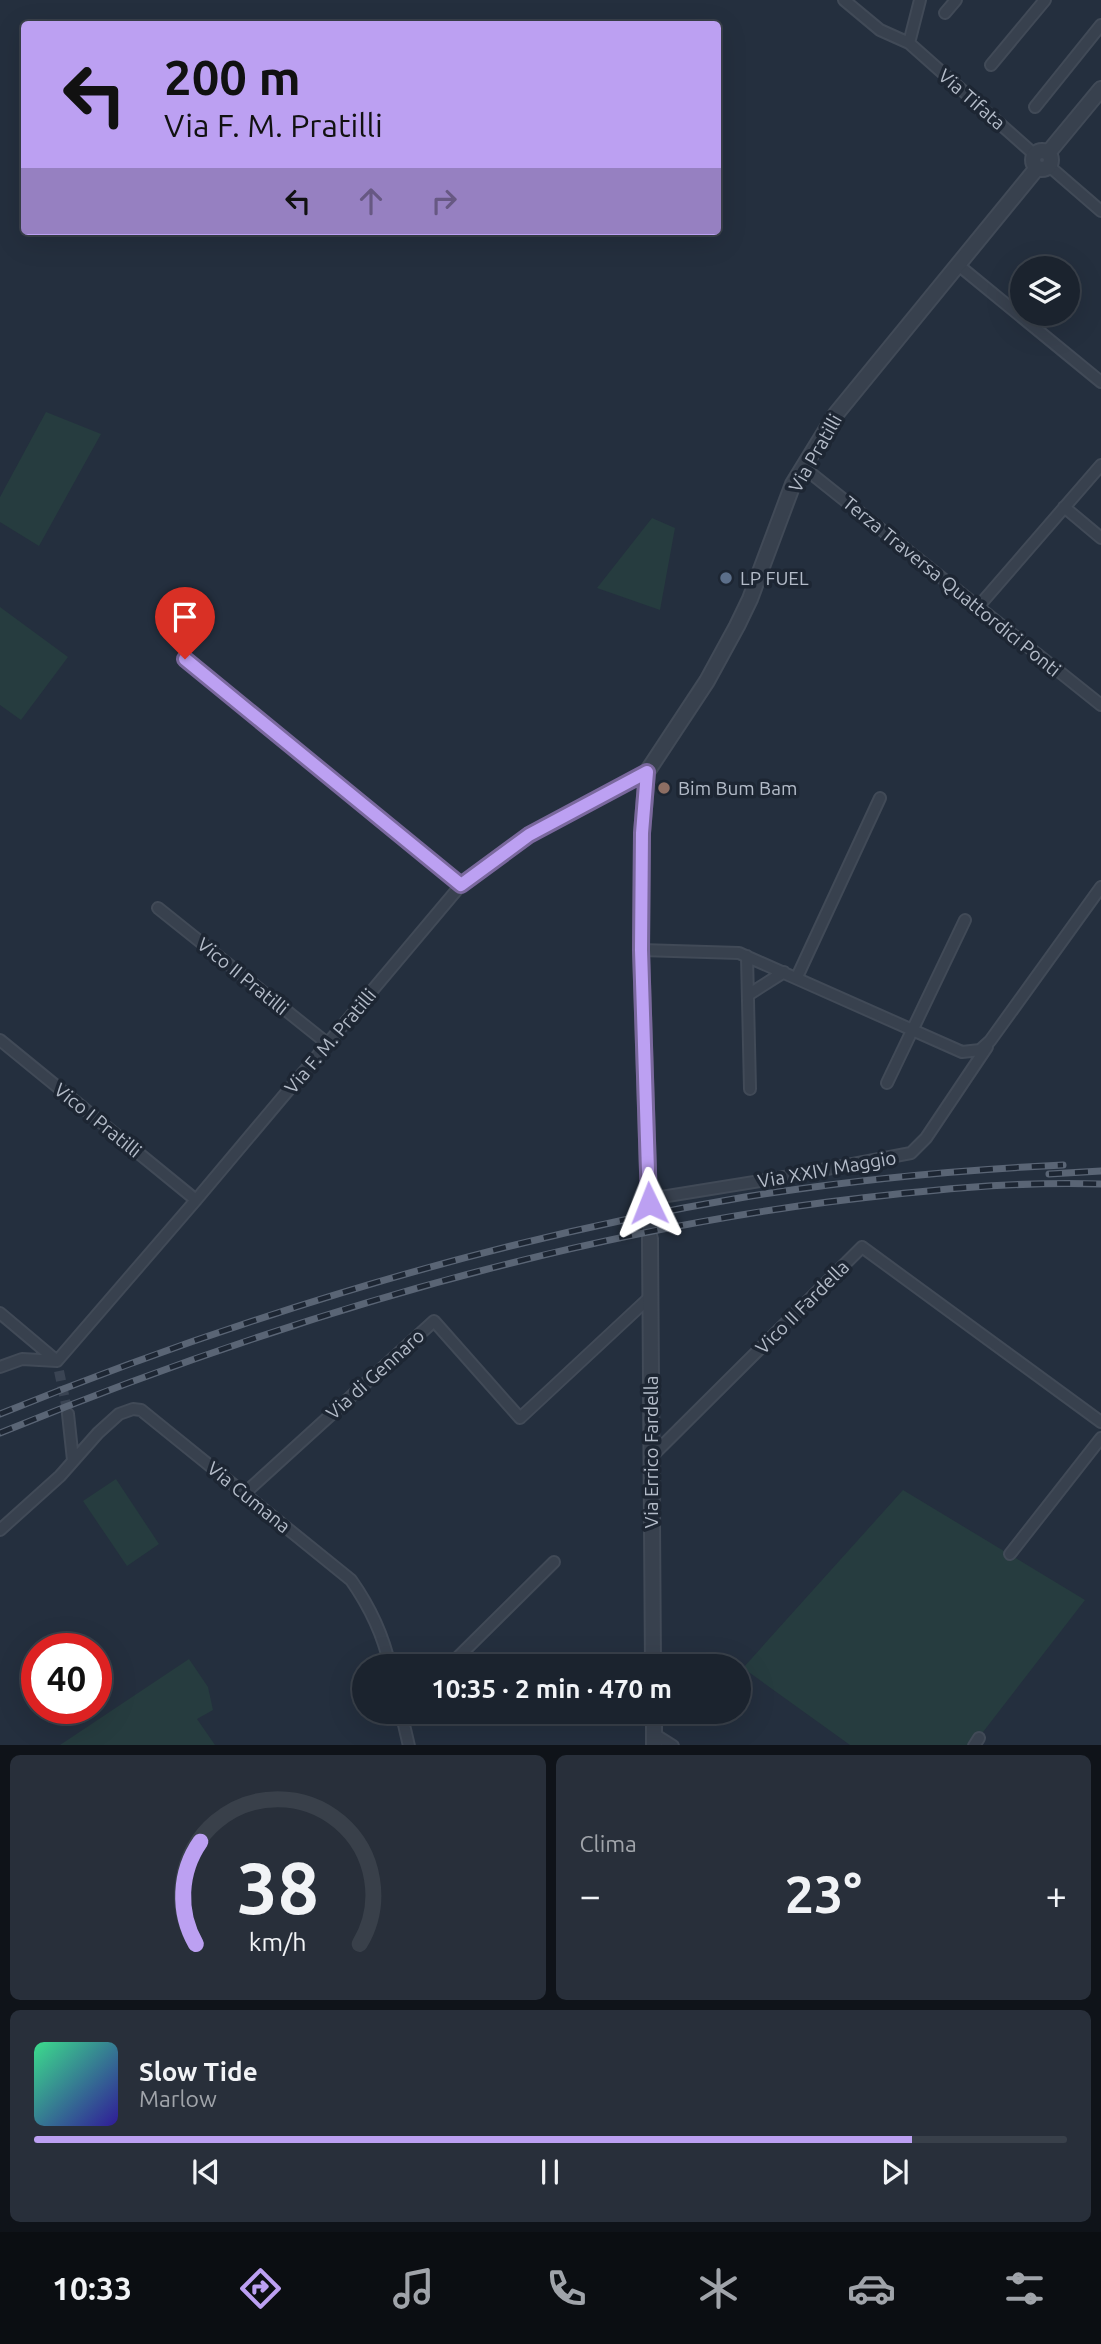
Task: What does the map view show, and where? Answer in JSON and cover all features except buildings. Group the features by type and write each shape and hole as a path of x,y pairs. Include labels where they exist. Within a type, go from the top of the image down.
{"street":[{"name":"Via Tifata","path":"844,0 880,30 909,43 1101,211"},
{"path":"909,43 920,0"},
{"path":"945,13 956,0"},
{"path":"991,65 1045,0"},
{"path":"1035,107 1101,25"},
{"name":"Via Pratilli","path":"647,772 707,681 737,626 750,599 793,484 836,414 1042,161 1098,98"},
{"path":"957,264 1101,382"},
{"path":"978,607 1101,465"},
{"name":"Terza Traversa Quattordici Ponti","path":"803,467 1101,705"},
{"path":"1064,507 1101,538"},
{"path":"185,659 461,885"},
{"path":"647,772 642,833 641,950 649,1201"},
{"name":"Via F. M. Pratilli","path":"58,1366 461,885 529,835 647,772"},
{"path":"797,977 880,798"},
{"name":"Via XXIV Maggio","path":"649,1201 911,1153 926,1138 990,1041 1101,887"},
{"name":"Vico II Pratilli","path":"158,908 328,1044"},
{"path":"887,1083 965,920"},
{"path":"641,950 739,953 962,1052 980,1050 990,1041"},
{"path":"747,956 750,1089"},
{"path":"748,995 784,972"},
{"name":"Vico I Pratilli","path":"0,1040 196,1200"},
{"name":"Via Errico Fardella","path":"650,1238 653,1654"},
{"name":"Vico II Fardella","path":"651,1457 862,1247 1101,1422"},
{"name":"Via di Gennaro","path":"246,1493 433,1321 520,1418 650,1297"},
{"path":"0,1313 58,1366"},
{"path":"0,1367 22,1359 58,1366"},
{"name":"Via Cumana","path":"0,1530 60,1476 119,1414 133,1409 141,1410 351,1580 366,1601 384,1638 387,1654"},
{"path":"68,1415 73,1460"},
{"path":"1010,1554 1101,1438"},
{"path":"461,1654 554,1562"},
{"path":"405,1724 409,1745"},
{"path":"654,1740 673,1745"}],"green space":[{"path":"46,412 101,434 39,546 0,522 0,497"},
{"path":"652,518 675,528 660,610 597,588"},
{"path":"0,607 68,657 21,720 0,705"},
{"path":"116,1479 159,1544 127,1566 83,1501"},
{"path":"903,1490 1085,1600 973,1745 850,1745 751,1674 751,1659"},
{"path":"189,1659 208,1687 213,1710 197,1719 215,1745 60,1745 92,1724 112,1724 112,1710"}],"tunnel":[{"path":"649,1203 650,1238"},
{"path":"59,1371 68,1414"}],"railway":[{"path":"0,1414 182,1345 274,1314 366,1285 554,1235 784,1191 903,1176 1063,1165"},
{"path":"1049,1174 1101,1171"},
{"path":"0,1433 201,1357 304,1322 511,1263 616,1239 722,1218 862,1198 998,1185 1101,1184"}],"place":[{"name":"LP FUEL","path":"726,578"},
{"name":"Bim Bum Bam","path":"664,788"}],"route":[{"path":"185,659 461,885 529,835 647,772 642,833 641,950 649,1203"}]}
